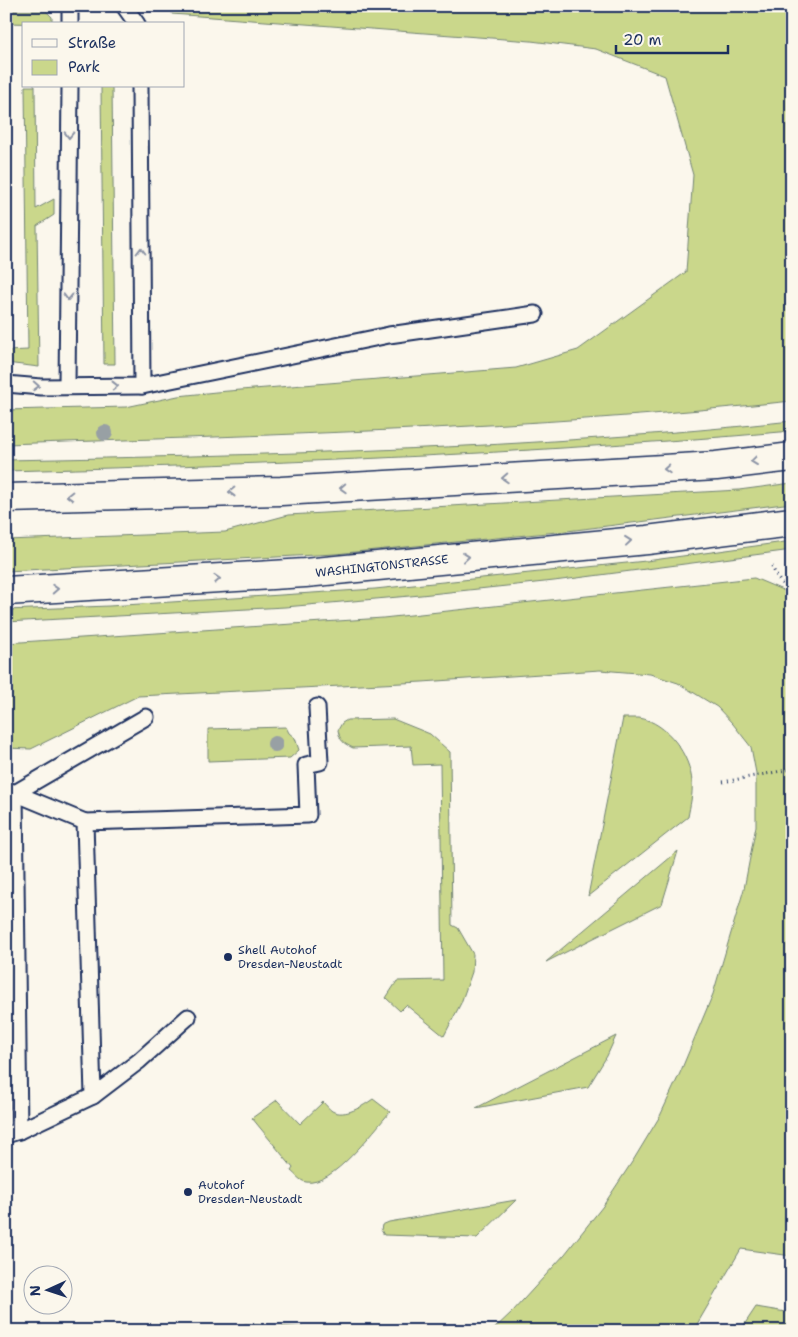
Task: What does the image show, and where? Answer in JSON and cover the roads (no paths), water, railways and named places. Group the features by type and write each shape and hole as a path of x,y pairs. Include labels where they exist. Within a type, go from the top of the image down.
{"main road":[{"path":"6,498 281,491 716,466 792,457"},
{"name":"WASHINGTONSTRASSE","path":"6,591 305,573 792,522"}],"lane":[{"path":"70,6 70,22"},
{"path":"124,6 136,22"},
{"path":"67,386 70,88"},
{"path":"140,88 142,386"},
{"path":"6,384 41,387 142,386 389,335 535,314"},
{"path":"11,791 85,822 308,815 306,765 320,762 316,707"},
{"path":"11,791 146,717"},
{"path":"11,791 12,1133 93,1096 139,1061 188,1017"},
{"path":"85,822 93,1096"}],"place":[{"name":"Shell Autohof Dresden-Neustadt","path":"228,957"},
{"name":"Autohof Dresden-Neustadt","path":"188,1192"}]}
